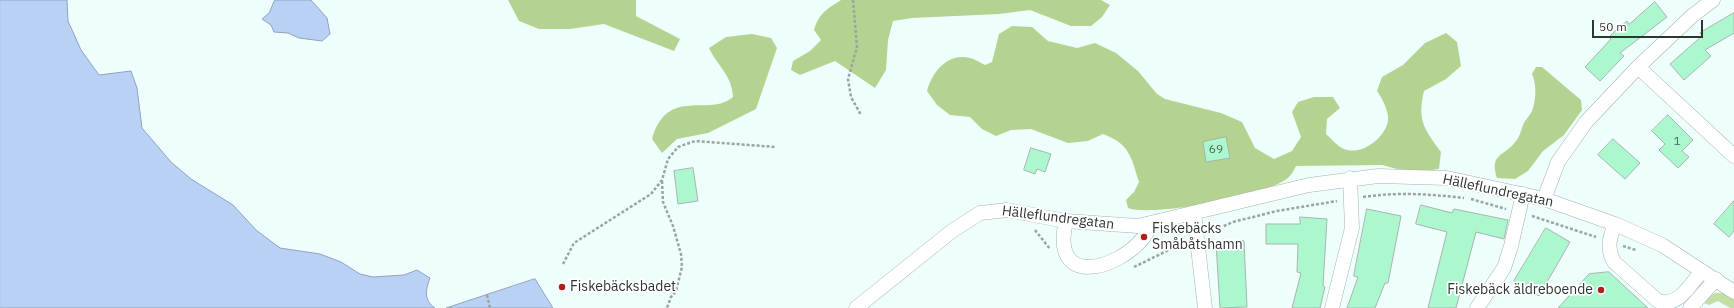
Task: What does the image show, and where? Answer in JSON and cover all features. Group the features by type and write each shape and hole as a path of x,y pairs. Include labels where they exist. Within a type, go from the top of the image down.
{"street":[{"path":"1544,199 1558,162 1586,122 1638,67 1692,16 1713,0"},
{"path":"1638,67 1734,156"},
{"name":"Hälleflundregatan","path":"856,308 952,231 980,213 1007,210 1066,221 1125,226 1151,224 1309,185 1350,178 1414,176 1447,178 1523,194 1544,199 1616,224 1671,250 1734,292"},
{"path":"1332,308 1352,228 1350,178"},
{"path":"1477,308 1504,268 1523,194"},
{"path":"1194,213 1205,308"},
{"path":"1066,221 1063,233 1063,248 1069,259 1077,265 1092,268 1113,260 1129,251 1144,237 1151,224"},
{"path":"1616,224 1609,241 1610,256 1614,262 1658,301 1666,304 1672,303 1680,298 1702,271"},
{"path":"1690,308 1716,279"}],"path":[{"path":"853,0 857,47 848,79 851,98 861,115"},
{"path":"667,308 671,297 676,291 682,267 681,254 673,226 663,202 662,180 668,159 678,147 695,141 775,147"},
{"path":"563,264 574,243 651,194 662,180"},
{"path":"487,294 490,308"}],"green space":[{"path":"508,0 636,0 636,16 680,39 674,51 604,24 570,29 539,29 519,21"},
{"path":"841,0 1101,0 1110,5 1102,17 1091,26 1071,26 1030,10 999,14 912,18 893,21 888,40 886,70 875,88 835,61 800,75 791,70 793,61 810,51 821,40 814,30 818,19 828,9"},
{"path":"1012,26 1032,27 1048,41 1077,48 1095,43 1116,53 1138,71 1157,94 1165,99 1221,113 1242,122 1255,148 1274,159 1292,151 1301,137 1292,112 1298,102 1314,97 1333,97 1340,108 1327,119 1326,134 1342,148 1349,150 1362,149 1375,142 1380,137 1387,125 1387,112 1377,91 1382,77 1403,65 1425,43 1446,33 1457,42 1461,66 1446,79 1424,91 1421,110 1422,117 1426,130 1441,152 1439,169 1412,173 1382,165 1296,166 1289,177 1277,184 1236,198 1185,207 1161,210 1141,210 1128,208 1126,200 1134,192 1139,182 1128,152 1119,142 1112,138 1103,134 1088,141 1068,143 1031,129 1011,130 996,136 982,129 970,117 950,115 937,105 927,91 929,84 937,71 948,61 962,57 976,60 985,65 992,62 999,34"},
{"path":"752,34 771,38 777,48 756,109 708,133 677,139 662,153 652,139 659,123 668,113 678,108 723,103 733,97 730,83 709,48 726,37"},
{"path":"1536,67 1542,67 1581,100 1582,110 1564,135 1543,151 1528,171 1515,179 1497,178 1495,170 1496,160 1516,141 1525,121 1532,111 1535,83 1532,74"},
{"path":"1715,293 1724,293 1734,299 1734,308 1730,308 1718,301 1709,305 1704,303 1707,297"}],"water":[{"path":"0,0 67,0 68,21 81,50 99,75 131,71 137,88 142,128 171,162 191,179 233,205 256,230 280,248 320,254 341,262 360,274 373,277 404,275 417,270 430,278 426,294 431,305 435,308 0,308"},
{"path":"275,0 311,0 327,18 330,34 322,41 299,38 288,33 274,32 271,25 262,19 269,13"},
{"path":"535,279 553,308 446,308 452,306"}],"building":[{"path":"1655,2 1667,17 1620,53 1624,56 1600,81 1585,67 1611,39 1609,37 1617,29 1627,21 1629,24"},
{"path":"1734,13 1734,33 1705,50 1711,56 1684,80 1670,64 1702,36 1700,33"},
{"path":"1668,115 1693,140 1682,151 1689,157 1678,168 1659,150 1665,144 1652,131"},
{"path":"1226,137 1230,158 1206,162 1203,142"},
{"path":"1613,139 1640,163 1625,179 1598,155"},
{"path":"1031,148 1051,154 1045,172 1037,169 1035,174 1024,170"},
{"path":"693,168 698,201 678,204 674,171"},
{"path":"1734,201 1734,231 1729,237 1714,224"},
{"path":"1421,205 1452,213 1454,209 1508,220 1504,239 1476,232 1456,308 1428,308 1447,232 1416,224"},
{"path":"1367,209 1401,216 1388,283 1385,283 1375,308 1347,308 1358,277 1354,276"},
{"path":"1300,217 1327,219 1323,286 1325,287 1320,308 1292,308 1301,273 1297,272 1298,244 1266,244 1266,224 1300,224"},
{"path":"1546,228 1570,242 1539,296 1514,281"},
{"path":"1244,241 1247,307 1220,308 1216,243"},
{"name":"Fiskebäck äldreboende","path":"1609,272 1648,308 1558,308 1589,274"}],"place":[{"name":"Fiskebäcks Småbåtshamn","path":"1144,237"},
{"name":"Fiskebäcksbadet","path":"562,287"},
{"name":"Fiskebäck äldreboende","path":"1601,290"}]}
